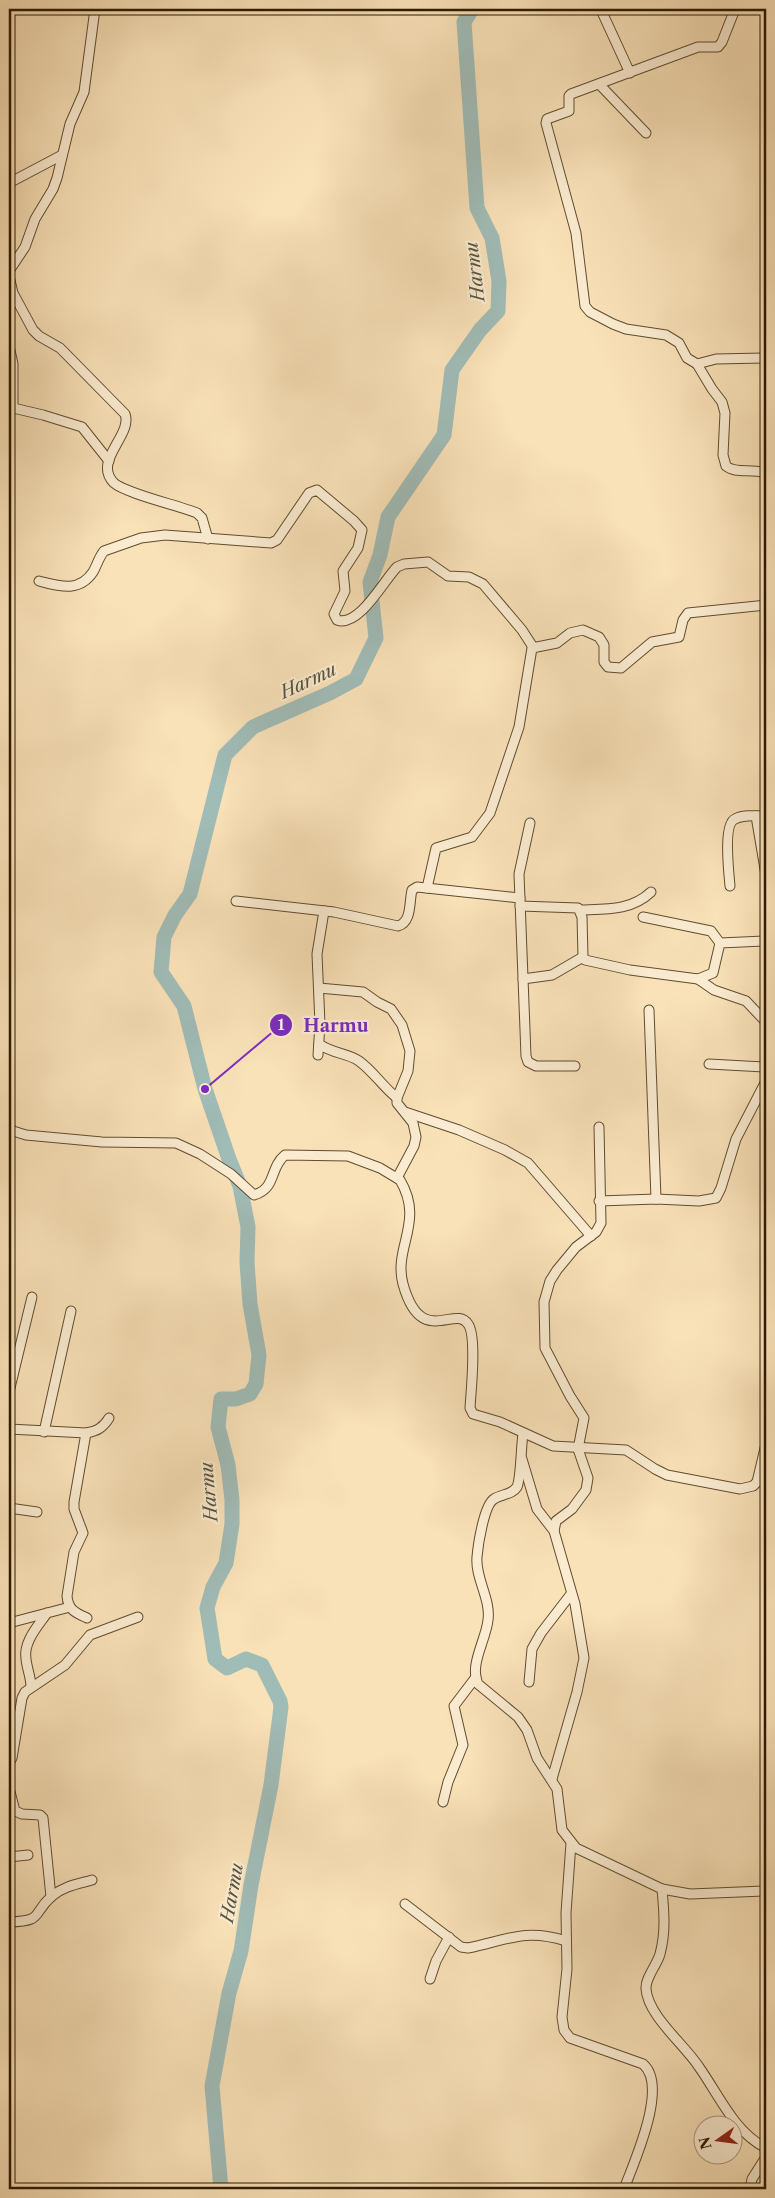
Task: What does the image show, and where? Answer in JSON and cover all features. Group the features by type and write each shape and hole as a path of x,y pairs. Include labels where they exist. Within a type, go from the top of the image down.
{"street":[{"path":"95,9 84,92 70,124 53,189 35,219 26,247 9,272 9,281 32,330 60,348 106,397 117,404 126,416 127,422 109,461 110,476 114,482 126,489 198,513 202,518 208,539"},
{"path":"735,9 722,42 718,47 698,47 571,94 569,96 569,111 546,121 576,233 585,306 598,317 626,329 672,337 679,343 687,358 697,364 723,406 725,418 723,455 726,466 732,471 752,469 766,473"},
{"path":"602,12 630,73"},
{"path":"599,84 646,133"},
{"path":"9,182 62,154"},
{"path":"9,346 13,364 11,408 82,427 88,432 109,461"},
{"path":"697,364 716,359 766,358"},
{"path":"39,581 67,587 80,584 94,571 104,551 148,536 165,535 265,544 274,542 313,490 320,491 362,530 358,548 343,571 344,591 334,614 334,618 339,622 344,621 367,605 397,567 422,562 432,563 443,574 476,579 488,588 533,647"},
{"path":"533,647 557,643 570,633 583,630 599,637 604,645 604,662 608,667 621,668 652,642 680,637 683,620 688,613 766,605"},
{"path":"426,888 436,848 472,837 490,813 519,727 529,656 533,647"},
{"path":"756,816 766,875"},
{"path":"730,886 728,832 730,823 736,818 766,816"},
{"path":"530,823 519,874 528,1062 536,1066 575,1066"},
{"path":"236,900 324,912 398,926 408,919 412,890 417,887 520,902 572,906 580,910 613,909 629,906 642,900 651,892"},
{"path":"580,910 582,917 583,957"},
{"path":"318,1055 319,988 317,954 324,912"},
{"path":"643,918 711,931 720,943"},
{"path":"720,943 766,941"},
{"path":"698,979 713,973 720,943"},
{"path":"523,979 552,975 583,957"},
{"path":"583,957 590,962 630,970 698,979 714,990 746,1001 766,1022"},
{"path":"319,988 363,992 394,1012 402,1025 410,1050 406,1079 397,1098"},
{"path":"649,1010 656,1199"},
{"path":"319,1044 329,1051 358,1060 379,1078 397,1098 399,1106 413,1122 416,1141 397,1178"},
{"path":"709,1064 766,1067"},
{"path":"600,1201 656,1199 709,1201 718,1196 736,1138 766,1081"},
{"path":"405,1112 459,1130 528,1164 591,1236"},
{"path":"9,1126 13,1131 26,1135 102,1142 168,1142 184,1145 231,1174 254,1195 268,1187 279,1162 287,1155 348,1156 380,1168 397,1178 404,1191 411,1218 401,1271 410,1303 419,1316 427,1320 460,1319 467,1322 472,1334 470,1408 472,1413 500,1422 553,1446 578,1449 616,1448 626,1450 664,1474 740,1489 753,1486 757,1482 766,1444"},
{"path":"554,1531 556,1522 572,1509 586,1490 588,1478 578,1449 584,1418 570,1396 545,1348 544,1302 550,1281 556,1270 576,1246 596,1232 601,1222 599,1127"},
{"path":"9,1392 32,1296"},
{"path":"44,1432 71,1311"},
{"path":"9,1429 86,1433 96,1431 104,1426 109,1418"},
{"path":"86,1433 74,1502 74,1509 83,1533 74,1552 67,1596 70,1607 75,1612 88,1618"},
{"path":"443,1802 448,1782 464,1745 454,1706 476,1678 489,1615 476,1557 487,1507 493,1500 512,1492 518,1484 520,1454 524,1434"},
{"path":"520,1454 530,1481 537,1509 554,1531 583,1645 584,1658 577,1692 552,1779"},
{"path":"9,1508 37,1512"},
{"path":"529,1682 532,1649 541,1633 571,1594"},
{"path":"9,1623 70,1607"},
{"path":"31,1687 31,1678 25,1658 26,1645 47,1613"},
{"path":"9,1764 12,1758 22,1698 31,1687 66,1665 90,1635 138,1618"},
{"path":"476,1678 478,1684 518,1717 527,1730 537,1758 552,1779 559,1797 562,1830 571,1843 590,1855 662,1889 690,1894 766,1891"},
{"path":"9,1788 12,1812 22,1814 34,1813 43,1818 51,1897"},
{"path":"571,1843 566,1941 568,1969 562,2017 566,2034 570,2038 642,2064 652,2078 653,2088 647,2123 624,2189"},
{"path":"9,1857 28,1855"},
{"path":"9,1922 25,1922 33,1919 51,1897 70,1885 92,1880"},
{"path":"662,1889 664,1936 657,1964 646,1986 649,2000 656,2013 699,2066 743,2131 766,2148"},
{"path":"405,1904 458,1945 468,1948 528,1934 545,1935 566,1941"},
{"path":"430,1979 436,1961 449,1937"},
{"path":"750,2189 752,2179 766,2157"}],"waterway":[{"name":"Harmu","path":"221,2189 212,2086 229,1993 241,1951 251,1885 271,1785 281,1707 280,1701 262,1665 246,1659 227,1668 215,1659 207,1608 213,1587 226,1563 232,1524 232,1500 228,1465 218,1427 221,1399 236,1399 250,1394 256,1384 259,1355 250,1304 247,1262 248,1227 240,1186 205,1089 184,1006 161,972 164,937 175,915 190,894 225,755 253,727 330,693 356,679 376,638 370,582 380,555 388,517 444,435 452,370 480,330 498,311 499,281 492,238 477,208 464,22 472,9"}],"place":[{"name":"Harmu","path":"205,1089"}]}
